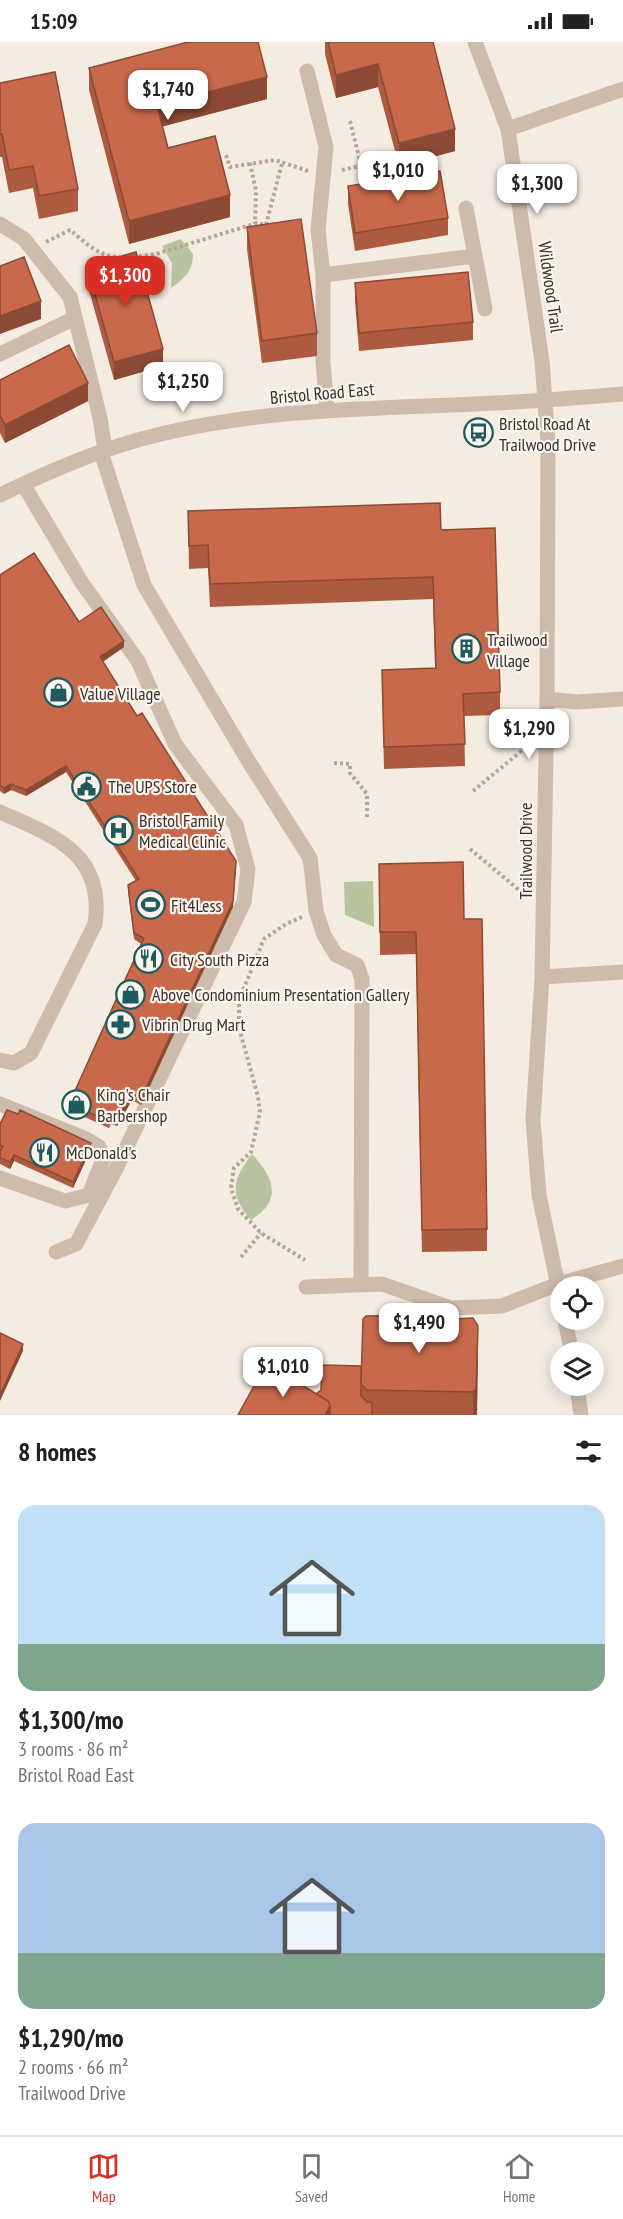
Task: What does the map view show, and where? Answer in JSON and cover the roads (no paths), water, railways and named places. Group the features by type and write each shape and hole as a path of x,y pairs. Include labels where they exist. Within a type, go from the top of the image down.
{"street":[{"name":"Wildwood Trail","path":"475,42 508,129 542,361 544,400"},
{"path":"307,71 326,147 318,230 323,275 323,361 327,411"},
{"path":"508,129 623,89"},
{"path":"466,208 485,309"},
{"path":"0,224 24,239 70,297 103,451 144,585 249,762 310,858 316,911 324,934 336,955 357,965 362,979 361,1285"},
{"path":"323,275 475,256"},
{"path":"0,354 75,318"},
{"name":"Bristol Road East","path":"0,495 103,451 161,434 217,423 327,411 623,394"},
{"name":"Trailwood Drive","path":"544,400 548,442 544,910 533,1120 539,1195 556,1276"},
{"path":"23,484 82,583 138,662 175,744 236,825 248,869 244,902 117,1167 76,1244 56,1252"},
{"path":"547,699 577,702 623,699"},
{"path":"0,812 52,835 76,854 91,878 97,907 95,924 33,1050 20,1061 10,1064 0,1060"},
{"path":"542,977 623,972"},
{"path":"0,1104 86,1139 99,1147 104,1157 89,1195 65,1201 0,1178"},
{"path":"587,1276 623,1266"},
{"path":"306,1287 382,1284 451,1308 502,1305 550,1287"},
{"path":"578,1396 581,1415"}],"place":[{"name":"Bristol Road At Trailwood Drive","path":"478,433"},
{"name":"Trailwood Village","path":"466,649"},
{"name":"Value Village","path":"59,693"},
{"name":"The UPS Store","path":"87,786"},
{"name":"Bristol Family Medical Clinic","path":"118,830"},
{"name":"Fit4Less","path":"150,905"},
{"name":"City South Pizza","path":"149,959"},
{"name":"Above Condominium Presentation Gallery","path":"131,994"},
{"name":"Vibrin Drug Mart","path":"121,1024"},
{"name":"King's Chair Barbershop","path":"76,1104"},
{"name":"McDonald's","path":"45,1152"}]}
